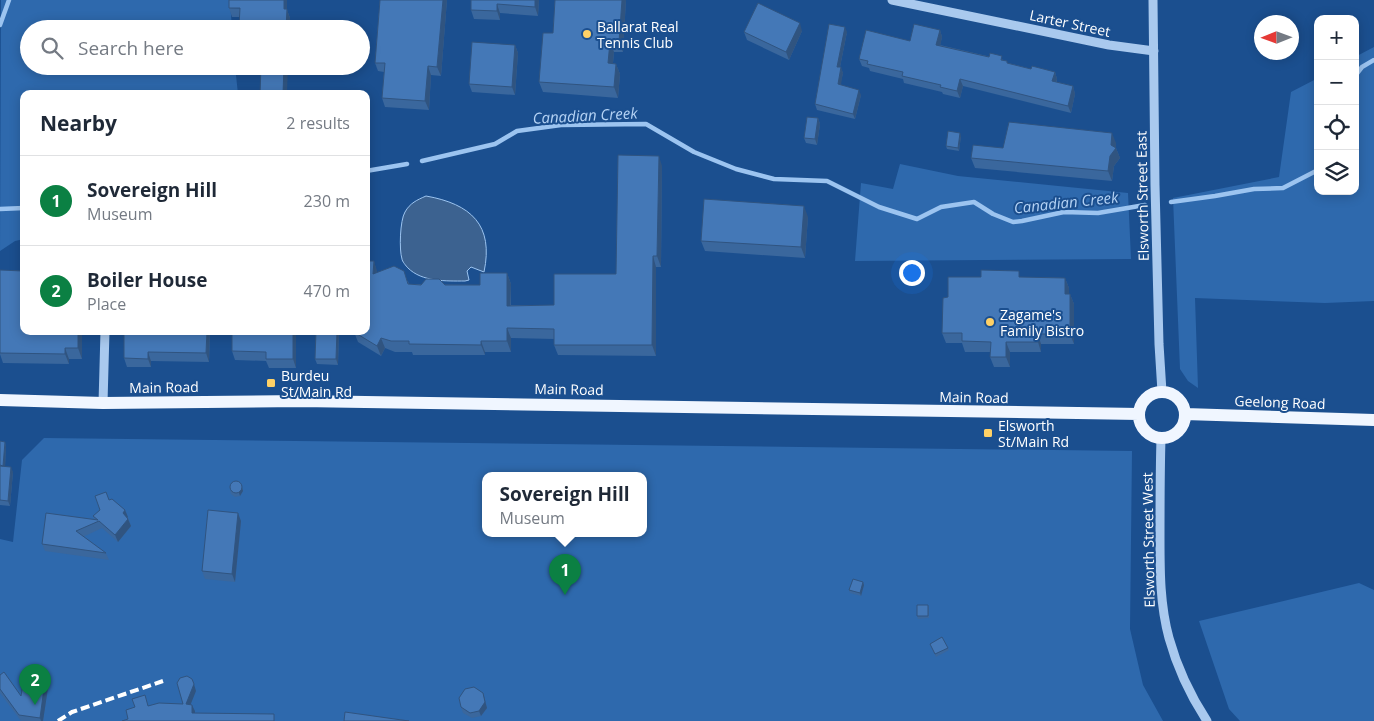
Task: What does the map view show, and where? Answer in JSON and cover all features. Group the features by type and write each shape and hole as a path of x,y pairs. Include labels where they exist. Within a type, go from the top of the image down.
{"main road":[{"path":"1162,392 1176,397 1183,404 1186,414 1184,424 1179,432 1171,437 1161,439 1152,437 1144,431 1140,423 1139,414 1140,407 1146,398 1155,393 1162,392"},
{"name":"Main Road","path":"0,400 49,403 302,401 1139,414"},
{"name":"Geelong Road","path":"1186,414 1374,420"}],"street":[{"name":"Larter Street","path":"892,0 1109,45 1154,51"},
{"name":"Elsworth Street East","path":"1153,0 1156,234 1162,392"},
{"path":"103,403 105,335"},
{"name":"Elsworth Street West","path":"1161,439 1160,549 1163,607 1169,638 1179,668 1196,704 1207,721"}],"shaded area":[{"path":"1,0 230,0 231,20 20,20 20,75 236,75 238,90 20,90 20,240 0,251"},
{"path":"1374,47 1374,301 1325,303 1195,298 1198,388 1188,381 1180,369 1173,198 1279,177 1291,92 1314,80 1314,195 1359,195 1359,55"},
{"path":"900,164 958,176 1128,193 1131,259 855,261 861,183 893,189"},
{"path":"426,196 455,205 467,211 476,219 482,229 485,241 484,272 471,267 467,271 469,280 442,281 420,276 405,265 400,249 403,216 411,204"},
{"path":"44,438 1132,451 1130,629 1143,685 1163,721 0,721 0,539 13,542 22,460"},
{"path":"1359,583 1374,590 1374,721 1240,721 1229,709 1199,621"}],"building":[{"path":"229,0 284,0 284,9 287,9 286,20 239,20 240,8 229,8"},
{"path":"380,0 443,0 437,67 428,66 425,101 382,98 385,63 375,63"},
{"path":"471,0 535,0 535,7 497,4 497,11 471,10"},
{"path":"555,0 622,0 619,42 610,42 608,63 616,64 614,87 539,82 543,33 553,33"},
{"path":"758,3 800,23 786,52 744,32"},
{"path":"829,24 845,27 837,67 841,67 838,84 859,90 853,114 815,104"},
{"path":"914,24 940,30 936,45 989,57 990,53 1002,56 1001,60 1007,61 1007,63 1031,69 1032,66 1055,72 1052,81 1073,86 1068,106 960,79 957,91 940,87 941,85 902,76 903,72 867,64 868,61 859,59 866,30 910,41"},
{"path":"472,42 515,45 512,87 469,84"},
{"path":"261,75 284,75 283,90 260,90"},
{"path":"807,117 818,118 815,139 804,138"},
{"path":"1009,122 1112,133 1111,145 1116,148 1110,156 1108,171 971,158 973,145 1003,148"},
{"path":"948,131 960,133 958,148 946,146"},
{"path":"618,155 659,156 657,256 653,256 652,345 554,345 554,329 507,328 507,341 481,341 481,345 409,344 409,341 391,341 381,338 377,346 359,335 370,335 370,261 374,261 373,274 394,266 404,271 408,284 421,285 426,279 439,279 445,285 480,285 480,273 507,273 507,306 554,305 554,274 616,274"},
{"path":"704,199 804,206 801,247 701,241"},
{"path":"0,270 20,271 20,335 78,335 78,348 65,348 65,354 0,353"},
{"path":"981,270 1019,271 1019,277 1065,278 1065,294 1070,294 1070,334 1038,334 1038,342 1006,342 1006,357 990,357 991,342 962,341 962,333 942,333 943,298 948,297 948,277 981,277"},
{"path":"124,335 207,335 206,353 148,352 148,359 124,358"},
{"path":"232,335 293,335 293,359 266,359 266,352 232,351"},
{"path":"316,335 337,335 336,359 315,359"},
{"path":"0,441 5,442 3,466 0,465"},
{"path":"0,466 11,467 8,501 0,500"},
{"path":"234,481 238,481 242,487 238,493 234,493 230,489 230,485"},
{"path":"106,492 109,500 112,499 125,510 123,513 128,519 115,535 99,521 76,531 106,553 42,544 46,513 98,520 93,516 100,510 95,496"},
{"path":"208,510 238,513 232,574 202,571"},
{"path":"853,579 863,582 860,593 849,590"},
{"path":"917,605 928,605 928,616 917,616"},
{"path":"942,637 948,648 935,654 930,644"},
{"path":"4,672 21,696 24,678 45,681 40,718 19,715 0,689 0,675"},
{"path":"187,676 192,679 194,684 186,704 192,705 192,713 274,714 274,721 122,721 128,719 126,710 135,707 132,699 145,695 148,706 159,703 183,704 177,683 180,678"},
{"path":"474,687 483,693 485,702 479,711 470,713 461,707 459,698 465,689"},
{"path":"345,712 409,721 344,721"}],"waterway":[{"path":"0,25 9,0"},
{"name":"Canadian Creek","path":"1359,71 1374,60"},
{"name":"Canadian Creek","path":"422,161 495,144 517,131 561,125 646,124 694,152 736,169 774,179 827,181 879,207 917,219 941,207 974,202 993,214 1013,222 1064,212 1098,213 1145,205"},
{"name":"Canadian Creek","path":"370,170 407,164"},
{"name":"Canadian Creek","path":"1171,202 1254,189 1283,188 1314,172"},
{"name":"Canadian Creek","path":"0,209 20,208"}],"railway":[{"path":"58,721 72,712 163,681"}],"place":[{"name":"Ballarat Real Tennis Club","path":"587,34"},
{"name":"Zagame's Family Bistro","path":"990,322"},
{"name":"Burdeu St/Main Rd","path":"271,383"},
{"name":"Elsworth St/Main Rd","path":"988,433"},
{"name":"Sovereign Hill","path":"565,595"},
{"name":"Boiler House","path":"35,705"}]}
